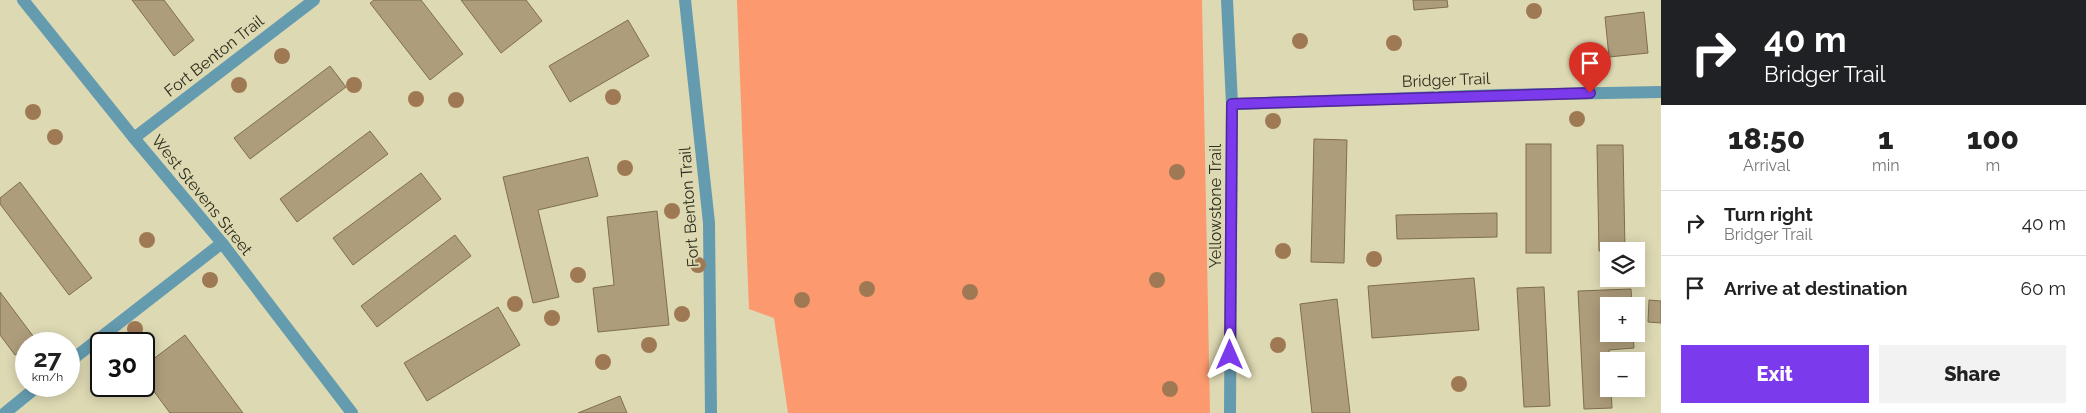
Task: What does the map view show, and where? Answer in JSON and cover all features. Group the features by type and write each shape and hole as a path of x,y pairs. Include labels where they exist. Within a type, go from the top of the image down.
{"street":[{"name":"West Stevens Street","path":"23,0 134,138 222,243 352,413"},
{"name":"Fort Benton Trail","path":"134,138 314,0"},
{"name":"Fort Benton Trail","path":"685,0 710,223 711,413"},
{"name":"Yellowstone Trail","path":"1227,0 1232,104 1230,413"},
{"name":"Bridger Trail","path":"1232,104 1491,95 1661,92"},
{"path":"80,353 222,243"},
{"path":"5,413 25,397"}],"shaded area":[{"path":"737,0 1202,0 1210,413 788,413 774,318 749,309"}],"building":[{"path":"132,0 164,0 194,40 174,56"},
{"path":"374,0 421,0 463,54 430,80 370,3"},
{"path":"461,0 526,0 542,21 501,53"},
{"path":"1413,0 1447,0 1448,7 1414,10"},
{"path":"1644,12 1648,53 1609,57 1605,17"},
{"path":"628,20 649,56 570,102 549,66"},
{"path":"330,66 346,87 250,159 234,138"},
{"path":"370,131 388,154 297,222 280,199"},
{"path":"1314,139 1347,140 1344,263 1311,262"},
{"path":"1526,144 1551,144 1551,253 1526,253"},
{"path":"1597,145 1623,145 1625,242 1600,242 1599,251"},
{"path":"588,157 598,196 538,210 559,297 533,303 503,177"},
{"path":"421,173 441,199 353,265 333,238"},
{"path":"20,182 92,278 69,295 0,204 0,198"},
{"path":"657,211 669,325 598,332 593,288 614,285 607,217"},
{"path":"1497,213 1497,237 1397,239 1396,215"},
{"path":"455,235 471,256 377,327 361,306"},
{"path":"1474,278 1479,330 1372,338 1368,286"},
{"path":"1544,287 1550,406 1524,407 1517,288"},
{"path":"1631,289 1631,297 1600,297 1600,342 1634,342 1634,348 1600,352 1600,397 1611,397 1612,408 1584,409 1578,291"},
{"path":"0,292 30,332 15,332 15,355 0,335"},
{"path":"1337,299 1350,413 1312,413 1300,304"},
{"path":"1649,300 1661,301 1661,323 1648,322"},
{"path":"498,307 520,345 427,401 404,363"},
{"path":"185,335 243,413 170,413 155,393 155,358"},
{"path":"620,396 627,413 578,413"}],"route":[{"path":"1230,355 1232,104 1590,93"}]}
